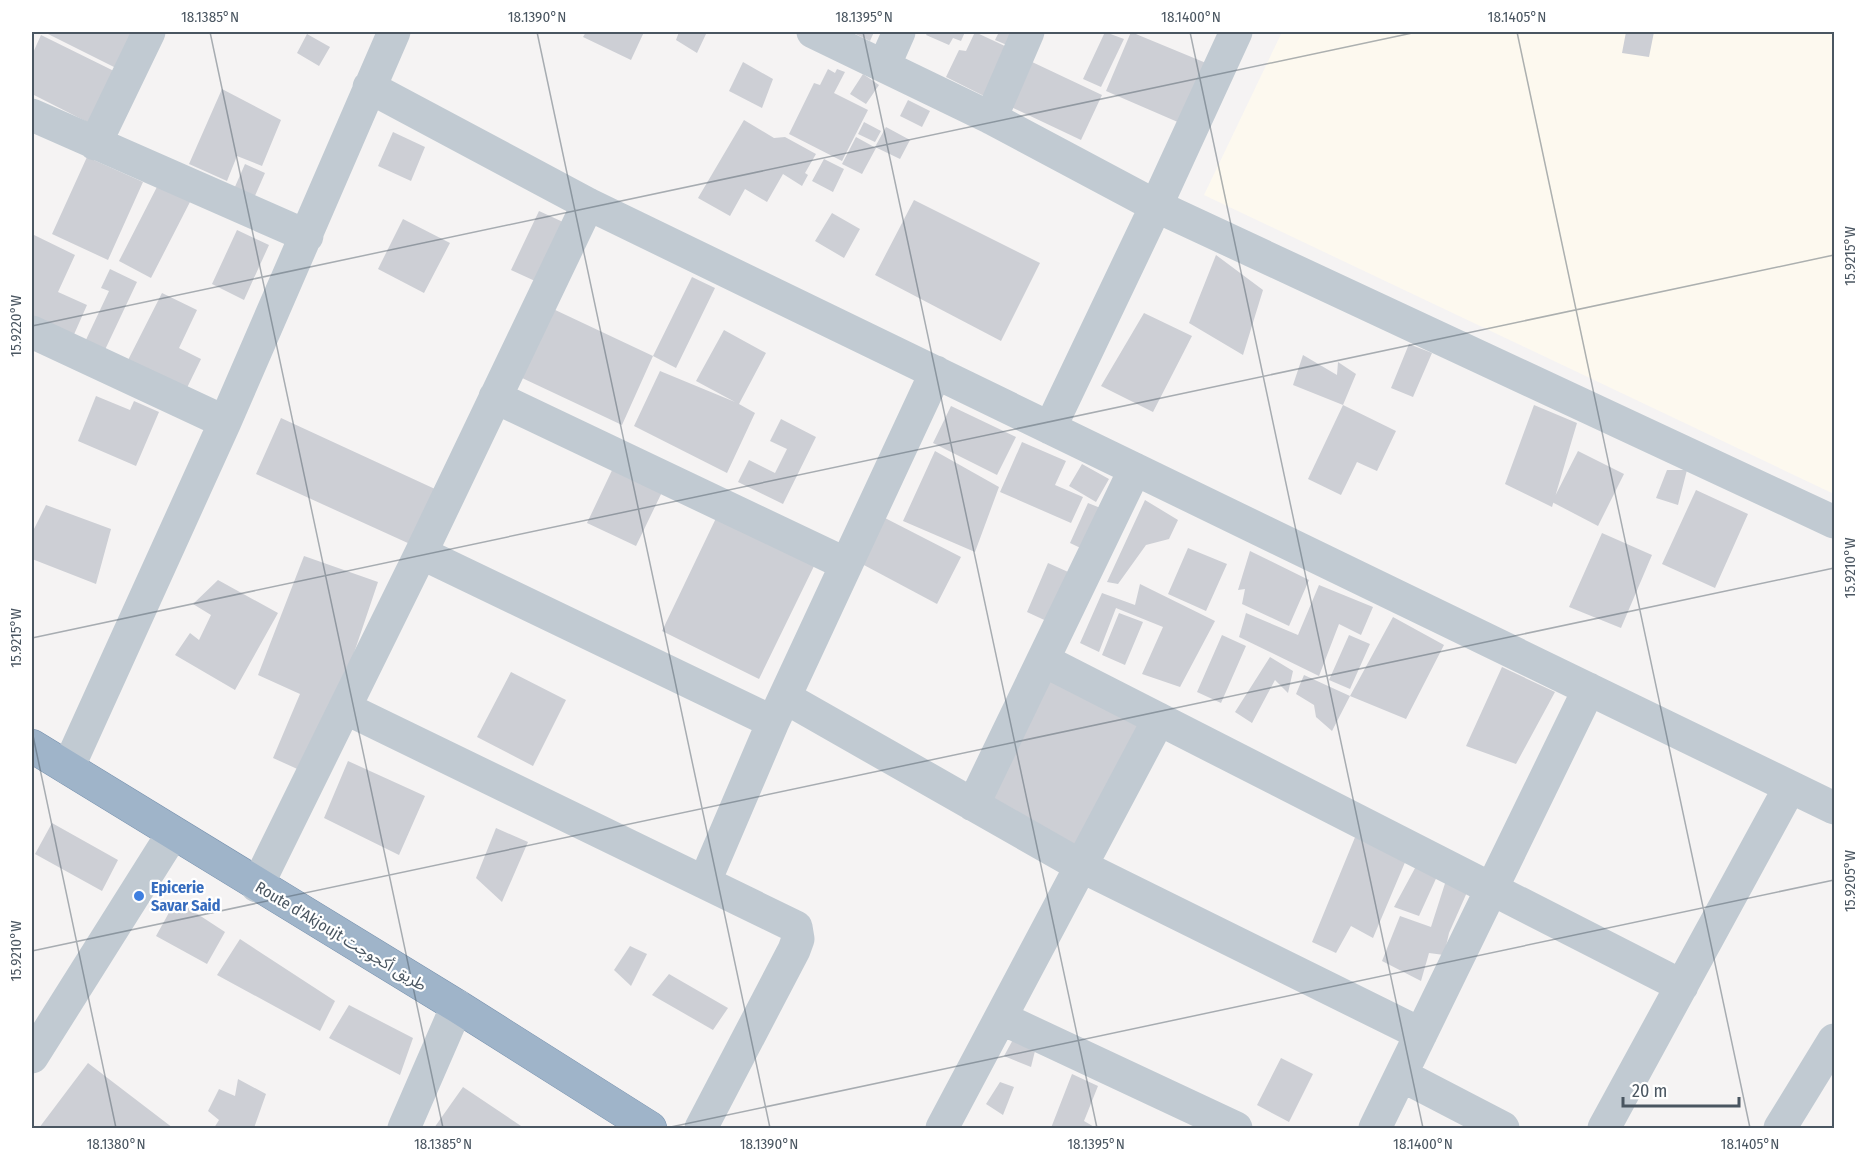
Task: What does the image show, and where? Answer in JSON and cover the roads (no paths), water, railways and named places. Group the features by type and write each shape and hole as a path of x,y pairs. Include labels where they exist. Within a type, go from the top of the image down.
{"highway":[{"name":"Route d'Akjoujt طريق أكجوجت","path":"32,746 257,886 457,1006 650,1128"}],"street":[{"path":"95,144 149,32"},
{"path":"68,768 225,422 394,32"},
{"path":"813,32 991,118 1156,206 1834,522"},
{"path":"884,66 900,32"},
{"path":"991,118 1028,32"},
{"path":"1050,428 1236,32"},
{"path":"369,87 588,204 1834,808"},
{"path":"32,115 307,236"},
{"path":"257,886 421,553 588,204"},
{"path":"32,332 225,422"},
{"path":"705,881 846,564 936,372"},
{"path":"495,397 846,564"},
{"path":"973,805 1136,469"},
{"path":"421,553 780,710 973,805 1081,866 1421,1034"},
{"path":"1043,660 1682,986"},
{"path":"1375,1128 1589,689"},
{"path":"345,708 792,925 798,934 794,950 700,1128"},
{"path":"942,1128 1159,719"},
{"path":"1604,1128 1790,787"},
{"path":"32,1057 173,833"},
{"path":"404,1128 457,1006"},
{"path":"1000,1018 1236,1128"},
{"path":"1780,1128 1834,1040"},
{"path":"1401,1075 1503,1128"}],"place":[{"name":"Epicerie Savar Said","path":"139,896"}]}
